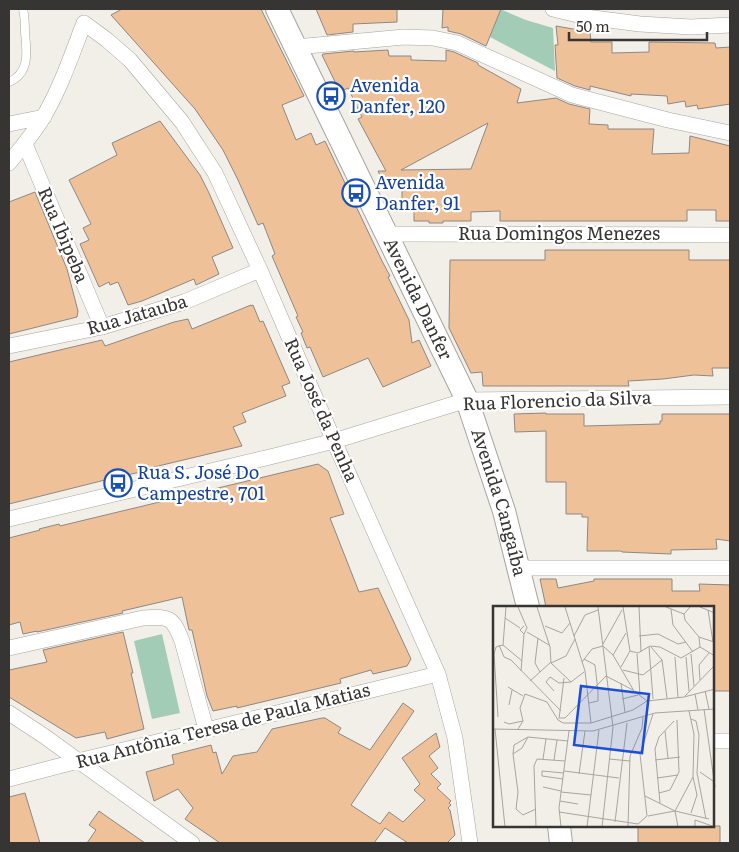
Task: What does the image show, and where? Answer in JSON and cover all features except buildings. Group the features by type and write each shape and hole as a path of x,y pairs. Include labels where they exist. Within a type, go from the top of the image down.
{"main road":[{"name":"Avenida Danfer","path":"277,9 467,400"},
{"name":"Avenida Cangaíba","path":"467,400 504,511 528,606"},
{"path":"560,827 561,843"}],"street":[{"path":"553,9 586,17 640,24 691,27 730,25"},
{"path":"9,163 44,117 60,85 82,16"},
{"name":"Rua José da Penha","path":"82,16 130,60 182,122 215,173 260,270 438,674 455,738 470,843"},
{"path":"296,46 404,37 433,38 458,43 572,94 668,120 730,133"},
{"path":"9,124 44,117"},
{"name":"Rua Ibipeba","path":"25,144 102,327"},
{"name":"Rua Domingos Menezes","path":"387,234 730,235"},
{"name":"Rua Jatauba","path":"9,346 102,327 184,302 260,270"},
{"name":"Rua Florencio da Silva","path":"9,519 274,456 467,400 730,397"},
{"path":"518,568 730,568"},
{"path":"9,648 144,618 161,617 168,619 177,627 182,641 206,730"},
{"name":"Rua Antônia Teresa de Paula Matias","path":"9,779 438,674"},
{"path":"9,713 44,736 192,843"},
{"path":"714,741 730,741"}],"lane":[{"path":"9,82 17,78 21,73 27,56 23,9"}],"green space":[{"path":"500,9 526,20 553,28 555,71 490,37"},
{"path":"162,634 180,713 152,719 134,641"}],"place":[{"name":"Avenida Danfer, 120","path":"331,96"},
{"name":"Avenida Danfer, 91","path":"356,193"},
{"name":"Rua S. José Do Campestre, 701","path":"118,483"}]}
